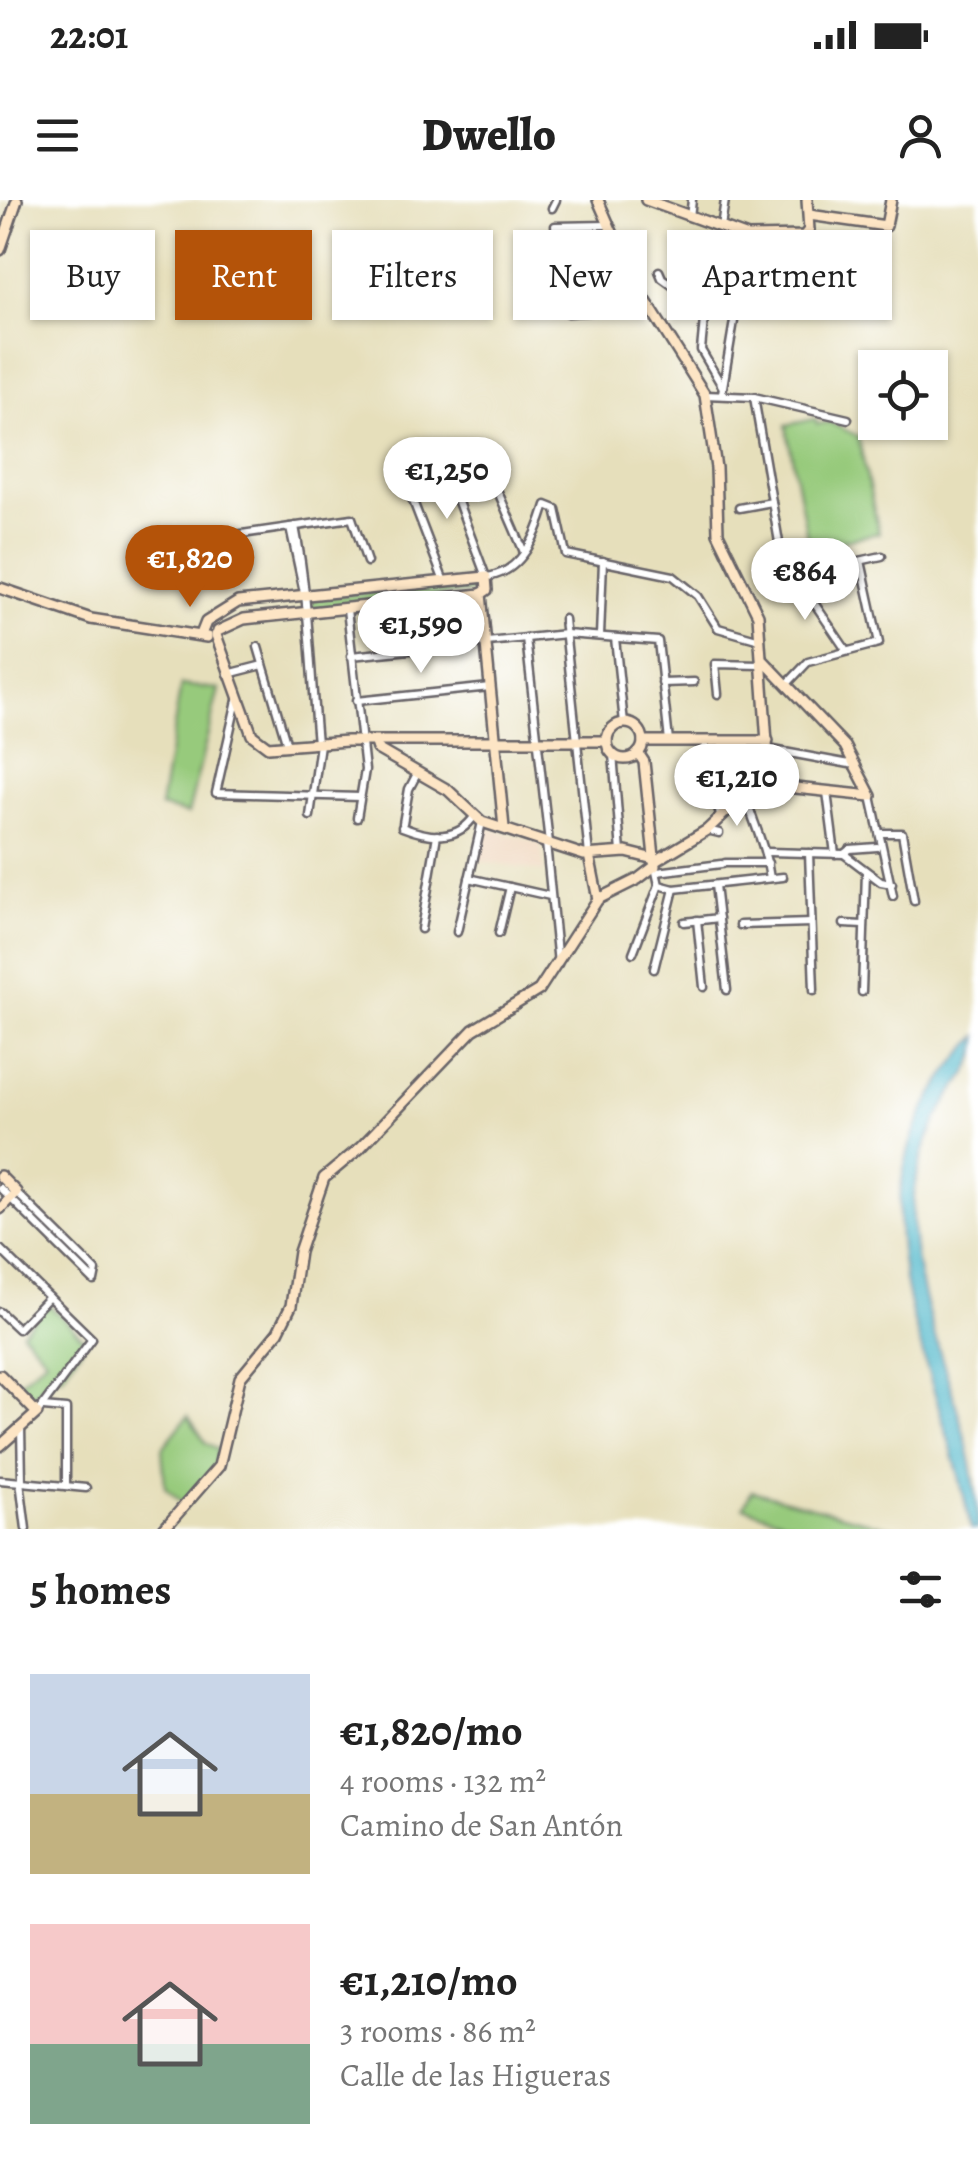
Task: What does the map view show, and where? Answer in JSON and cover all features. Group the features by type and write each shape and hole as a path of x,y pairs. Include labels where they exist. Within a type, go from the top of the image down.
{"street":[{"path":"0,250 17,200"},
{"path":"552,208 556,200"},
{"path":"598,200 611,230"},
{"path":"646,200 727,230"},
{"path":"690,216 692,200"},
{"path":"721,228 725,200"},
{"path":"806,230 810,215 807,200"},
{"path":"810,215 886,226 891,200"},
{"path":"555,226 608,224"},
{"path":"660,271 667,282"},
{"path":"647,301 706,395 716,468 718,533 758,614 766,664 770,785"},
{"path":"647,308 651,308"},
{"path":"704,320 701,350 724,387 848,419"},
{"path":"724,387 734,320"},
{"path":"706,395 724,387"},
{"path":"754,397 781,554 846,650"},
{"path":"504,828 479,594 481,577 442,459 486,464 524,552"},
{"path":"403,475 444,580"},
{"path":"410,492 448,476"},
{"path":"739,508 772,502"},
{"path":"208,633 238,602 504,574 537,535 546,505 556,509 566,554 673,576 698,596 718,628 760,640"},
{"path":"234,581 228,536 352,518 367,562"},
{"path":"292,527 305,596 318,742 310,816"},
{"path":"795,576 882,556"},
{"path":"600,636 603,561"},
{"path":"788,683 808,662 879,643 861,561"},
{"path":"0,588 91,619 208,633 244,618 479,594"},
{"path":"347,608 364,770 357,818"},
{"path":"564,619 589,855 598,898"},
{"path":"208,633 256,740 268,747 318,742 607,741"},
{"path":"351,656 566,634 658,641 669,741"},
{"path":"526,638 559,964"},
{"path":"615,638 624,723"},
{"path":"258,647 287,746"},
{"path":"228,674 263,664"},
{"path":"718,694 715,664 766,664 845,746 872,796 893,896"},
{"path":"662,684 694,682"},
{"path":"356,700 490,686"},
{"path":"237,700 216,793 360,797"},
{"path":"621,852 613,754 607,741 612,729 624,723 637,728 643,741 638,754"},
{"path":"643,741 768,745 856,765"},
{"path":"704,741 720,816"},
{"path":"374,743 377,749 420,772 478,818 589,855 621,852 655,865 768,863"},
{"path":"613,754 623,758 638,754"},
{"path":"633,953 659,885 644,762 638,754"},
{"path":"420,772 409,792 403,825 437,835 466,830 478,818"},
{"path":"164,1529 219,1466 240,1378 278,1332 291,1306 299,1252 324,1178 360,1148 473,1030 498,1012 524,1002 559,964 598,898 638,880 708,830 745,794 770,785 872,796"},
{"path":"827,791 835,854"},
{"path":"745,794 768,852 770,878"},
{"path":"457,932 478,818"},
{"path":"708,830 719,834"},
{"path":"882,833 902,833 914,901"},
{"path":"421,929 437,835"},
{"path":"844,854 850,849 877,847"},
{"path":"768,852 844,854 866,872 892,884"},
{"path":"809,854 814,990"},
{"path":"862,992 866,872"},
{"path":"659,885 674,889 782,877"},
{"path":"469,878 550,896"},
{"path":"715,885 726,990"},
{"path":"499,933 510,887"},
{"path":"654,969 674,889"},
{"path":"684,922 719,918"},
{"path":"696,920 704,987"},
{"path":"740,925 812,923"},
{"path":"844,924 863,925"},
{"path":"0,1176 13,1195 94,1281 97,1278 96,1271 13,1195 0,1188"},
{"path":"0,1208 13,1195"},
{"path":"0,1249 92,1339 40,1410 2,1439"},
{"path":"0,1312 18,1329 49,1297"},
{"path":"0,1375 40,1410 66,1409 66,1486"},
{"path":"21,1427 26,1529"},
{"path":"0,1480 86,1488"}],"shaded area":[{"path":"484,826 541,844 544,872 476,861"}],"green space":[{"path":"815,419 817,424 829,422 858,436 879,533 809,547 786,425"},
{"path":"474,580 474,592 312,610 311,599"},
{"path":"181,685 219,689 188,814 160,807"},
{"path":"48,1304 87,1341 62,1376 59,1374 30,1399 17,1384 46,1359 22,1332"},
{"path":"188,1416 206,1443 218,1449 215,1468 183,1503 165,1487 162,1449"},
{"path":"752,1491 895,1529 807,1529 743,1507"}],"water":[{"path":"978,1036 975,1058 943,1108 926,1144 913,1210 922,1289 968,1447 978,1529 971,1529 904,1275 899,1214 907,1155 932,1095"}]}
